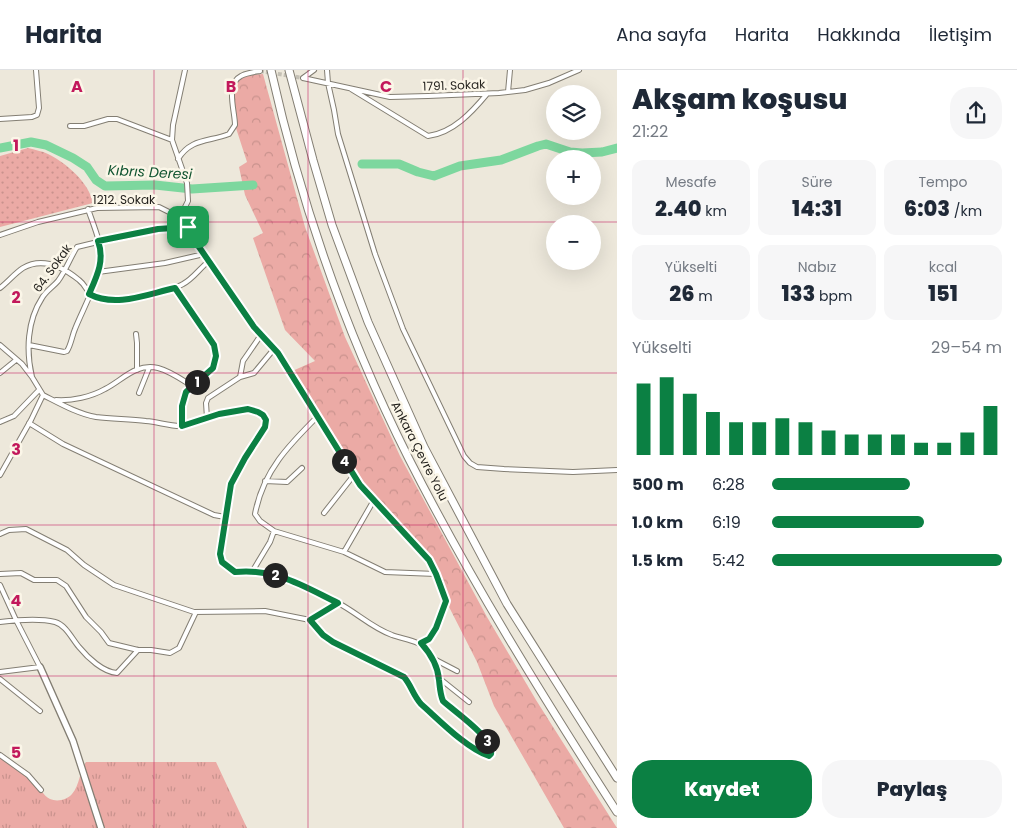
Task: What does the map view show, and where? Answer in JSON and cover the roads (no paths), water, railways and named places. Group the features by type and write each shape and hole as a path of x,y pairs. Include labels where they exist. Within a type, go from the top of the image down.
{"highway":[{"name":"Ankara Çevre Yolu","path":"271,70 314,227 353,332 393,426 457,548 532,679 617,812"},
{"name":"Ankara Çevre Yolu","path":"289,70 335,233 368,322 424,446 507,604 617,778"}],"street":[{"path":"0,119 37,115 39,108 36,70"},
{"path":"173,214 184,209 188,195 187,183 172,140 173,124 185,70"},
{"path":"178,159 192,145 229,134 235,124 232,97 235,81 241,76 258,70"},
{"name":"1791. Sokak","path":"314,70 303,78 390,97 487,94 525,90 549,83 579,70"},
{"path":"327,70 338,134 375,254 403,329 464,456 470,463 478,467 573,472 617,470"},
{"path":"508,92 510,70"},
{"path":"349,88 428,136 438,135 455,124 474,110 487,94"},
{"path":"70,126 84,126 108,119 117,119 153,131 172,140"},
{"name":"1212. Sokak","path":"0,235 38,222 88,209 159,207 173,214 188,227 204,254 261,334 274,349 354,475 374,500 429,560 446,601 436,628 429,639 421,643"},
{"path":"28,345 67,351 102,257 88,209"},
{"name":"64. Sokak","path":"32,377 28,345 36,307 43,296 57,282 77,247 158,229 188,227"},
{"path":"98,272 165,263 204,254"},
{"path":"0,288 21,269 33,263 51,264 81,281 89,294 97,298 113,301 175,288 184,284 200,267 209,261"},
{"path":"175,288 214,345 216,356 213,368 186,392 182,406 182,426"},
{"path":"136,334 136,370"},
{"path":"240,377 244,362 261,334"},
{"path":"0,345 32,377 43,395 95,417 182,426 206,418 248,409 263,415 266,420 265,427 231,484 220,554 222,562 235,572 258,571 284,576 338,603 390,634 421,643 432,658 439,678 440,693 443,701 485,738 492,750 491,754 489,756 482,754 472,747 421,704 414,696 404,677 333,642 323,635 310,620 265,611 196,612 166,604 114,585 84,565 68,550 26,529 9,530 0,534"},
{"path":"206,418 208,398 240,377 254,373 274,349"},
{"path":"0,373 16,360"},
{"path":"52,399 68,401 105,390 130,372 149,368 158,368 173,374 192,386"},
{"path":"139,393 149,368"},
{"path":"0,422 14,416 39,390"},
{"path":"0,475 43,395"},
{"path":"318,416 273,466 258,500 255,514 260,521 274,532 344,552 385,572 436,574"},
{"path":"29,423 63,444 214,515 225,517"},
{"path":"265,481 287,482 302,468"},
{"path":"324,513 354,475"},
{"path":"344,552 374,500"},
{"path":"252,572 274,532"},
{"path":"0,574 21,574 34,580 57,580 66,586 86,617 109,643 138,650 170,653 179,648 196,612"},
{"path":"0,585 73,741 101,828"},
{"path":"310,620 338,603"},
{"path":"0,622 16,620 56,622 67,631 80,649 107,672 117,673 138,650"},
{"path":"432,658 457,671"},
{"path":"0,672 40,667"},
{"path":"439,678 469,702"},
{"path":"0,680 40,711"},
{"path":"0,755 28,775 41,790"}],"waterway":[{"name":"Kıbrıs Deresi","path":"0,148 31,142 46,145 87,167 96,180 105,186 155,185 192,189 253,185"},
{"name":"Kıbrıs Deresi","path":"362,164 399,164 434,176 460,166 501,160 546,144 570,152 582,153 602,152 617,148"}],"tunnel":[{"path":"260,71 303,78"}]}
